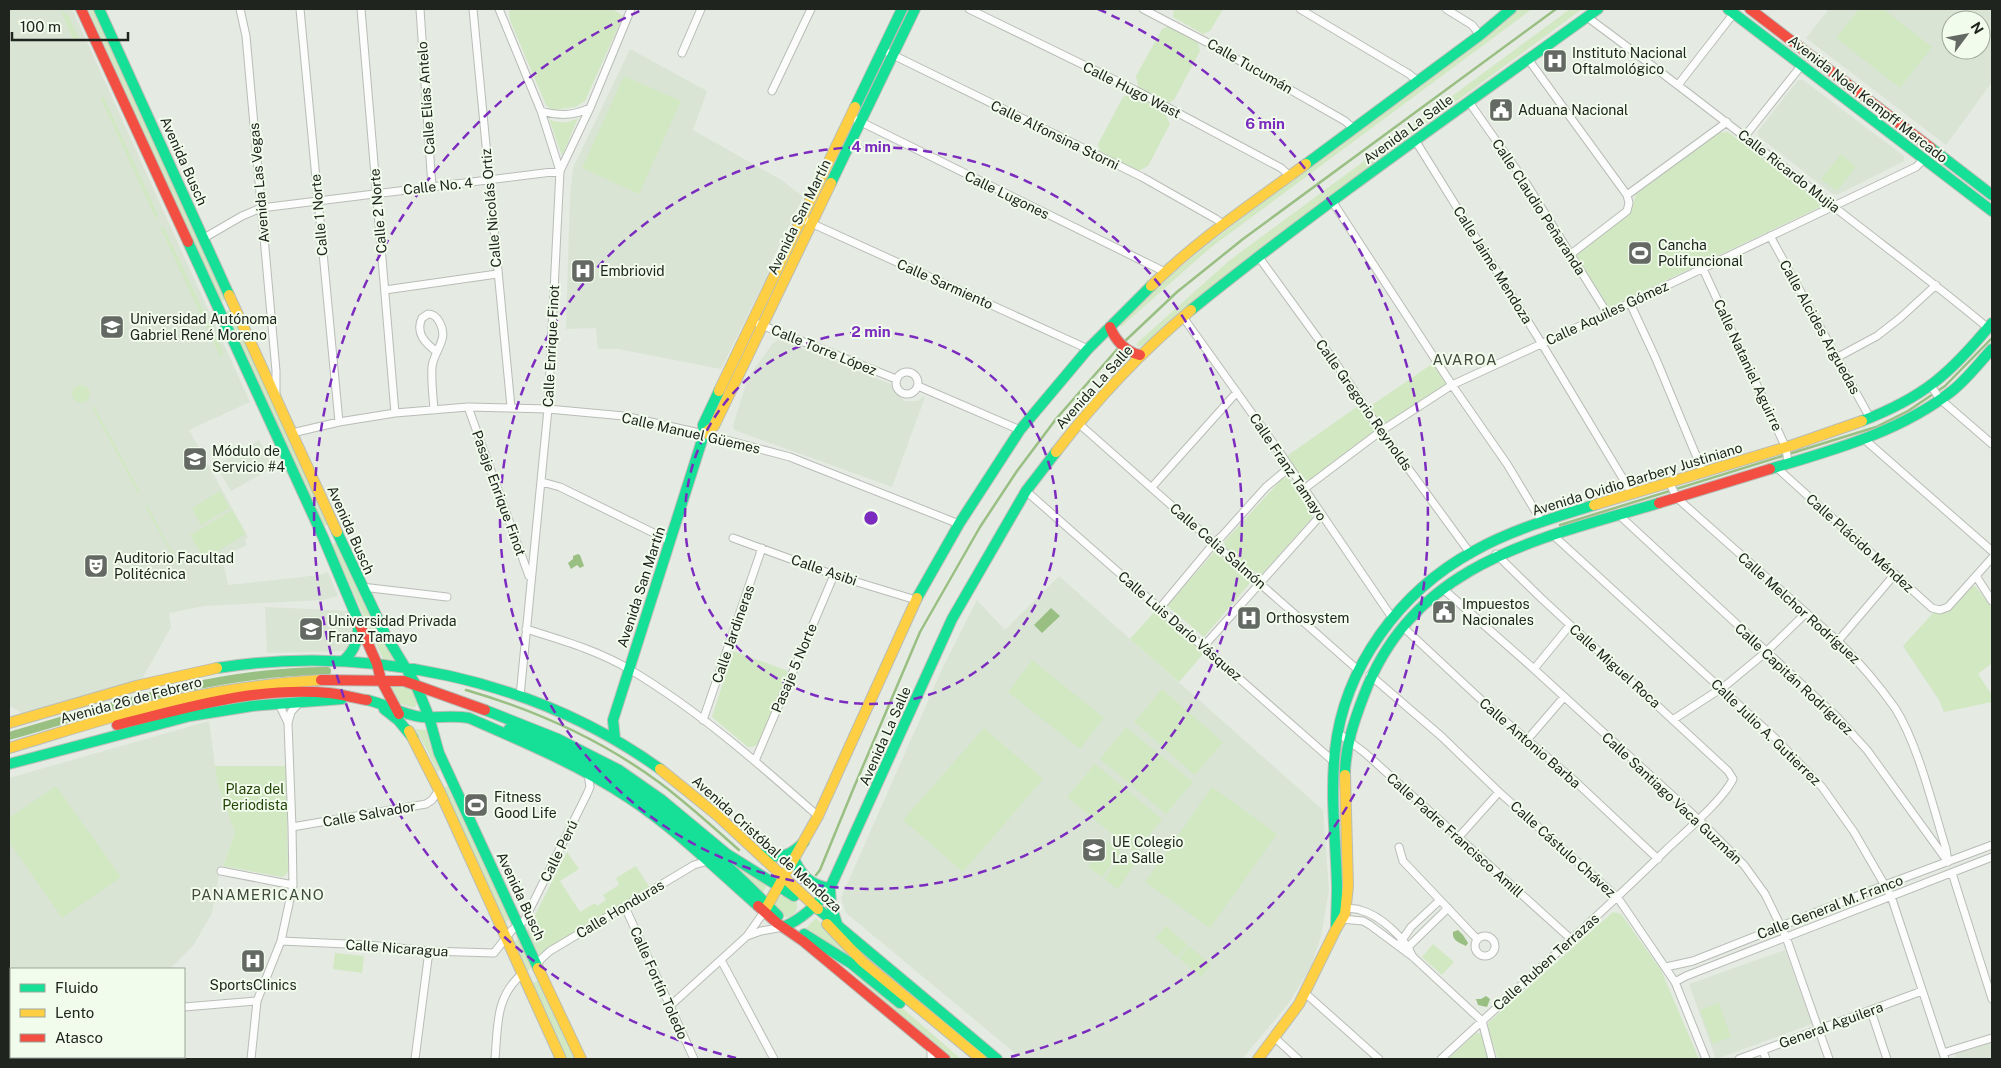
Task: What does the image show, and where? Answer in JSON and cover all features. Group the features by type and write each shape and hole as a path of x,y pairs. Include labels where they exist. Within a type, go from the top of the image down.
{"main road":[{"name":"Avenida Busch","path":"81,9 323,537 382,680 438,788 562,1059"},
{"name":"Avenida Busch","path":"100,9 362,588 385,634 416,685 429,717 439,754 581,1059"},
{"name":"Avenida San Martín","path":"704,434 714,426 762,325 850,117 902,9"},
{"name":"Avenida San Martín","path":"615,739 613,720 704,434 703,425 752,320 860,122 915,9"},
{"name":"Avenida La Salle","path":"766,908 818,816 916,600 959,524 1020,430 1088,349 1110,332 1165,272 1224,225 1480,35 1511,9"},
{"name":"Avenida La Salle","path":"786,926 800,920 830,888 952,619 1026,491 1078,423 1134,355 1258,256 1415,140 1598,9"},
{"name":"Avenida Noel Kempff Mercado","path":"1750,9 1992,195"},
{"name":"Avenida Noel Kempff Mercado","path":"1731,11 1992,211"},
{"path":"219,311 233,304"},
{"name":"Avenida Ovidio Barbery Justiniano","path":"1258,1059 1275,1038 1305,992 1336,929 1348,892 1345,769 1349,740 1370,675 1403,626 1424,604 1442,588 1477,564 1496,554 1618,514 1672,490 1703,472 1864,439 1888,430 1915,416 1936,392 1950,370 1990,325"},
{"path":"1110,332 1134,355"},
{"name":"Avenida Ovidio Barbery Justiniano","path":"1341,913 1333,812 1333,761 1337,732 1344,705 1358,670 1392,619 1425,585 1470,553 1558,516 1631,492 1672,490 1776,467 1787,455 1917,396 1953,390 1992,349"},
{"path":"1553,535 1550,529 1551,523 1558,516"},
{"path":"1539,539 1545,527 1542,522"},
{"path":"323,537 330,535 336,537 346,562 355,571"},
{"path":"343,661 350,656 357,645 359,636 358,620"},
{"name":"Avenida 26 de Febrero","path":"9,723 148,682 209,669 264,662 310,660 377,664"},
{"name":"Avenida Cristóbal de Mendoza","path":"377,664 434,673 520,696 559,712 615,739 687,790 759,853 781,881 813,908 838,925 997,1059"},
{"name":"Avenida Cristóbal de Mendoza","path":"382,680 404,681 542,730 607,762 656,795 739,863 781,881"},
{"name":"Avenida 26 de Febrero","path":"9,748 179,699 216,692 284,684 382,680"},
{"name":"Avenida 26 de Febrero","path":"9,755 216,700 287,692 329,693 397,709"},
{"name":"Avenida 26 de Febrero","path":"9,764 190,716 224,710 348,698"},
{"path":"372,702 390,712 413,738"},
{"path":"397,709 411,715 429,717 460,716 477,721 628,787 688,831 786,926 945,1059"},
{"name":"Avenida San Martín","path":"601,732 613,720"},
{"path":"29,749 73,746"},
{"path":"589,769 672,830 766,908"},
{"path":"438,788 441,777 450,778"},
{"path":"607,784 628,787"},
{"path":"759,853 782,859 793,853 804,842"},
{"path":"794,859 798,869 810,882 817,887 830,888 831,906 838,925"},
{"name":"Avenida Cristóbal de Mendoza","path":"813,908 863,962 981,1059"},
{"path":"786,926 852,964 969,1059"},
{"path":"522,974 528,976 533,974 538,966"}],"street":[{"name":"Avenida Las Vegas","path":"240,9 246,36 275,357 276,398"},
{"name":"Calle 1 Norte","path":"300,9 339,422"},
{"name":"Calle 2 Norte","path":"361,9 395,413"},
{"name":"Calle Elías Antelo","path":"420,9 432,186"},
{"name":"Calle Nicolás Ortiz","path":"473,9 511,407"},
{"path":"499,9 541,110 560,171"},
{"name":"Calle Enrique Finot","path":"520,696 530,578 542,482 548,409 560,171 590,108 631,9"},
{"path":"682,53 701,9"},
{"path":"772,90 810,9"},
{"name":"Calle Hugo Wast","path":"969,9 1135,90 1281,168 1291,177"},
{"name":"Calle Tucumán","path":"1143,9 1212,44 1345,121 1354,129"},
{"path":"1300,9 1409,74 1418,82"},
{"path":"1446,9 1472,25 1480,35"},
{"path":"1678,85 1731,11"},
{"name":"Calle Ricardo Mujia","path":"1587,17 1727,122 1834,207 1990,325"},
{"name":"Calle Alfonsina Storni","path":"882,50 1142,178 1224,225"},
{"path":"1528,58 1627,195 1629,203 1627,211 1571,254"},
{"path":"1745,136 1801,66"},
{"name":"Calle Claudio Peñaranda","path":"1469,102 1526,183 1607,313"},
{"path":"541,110 561,115 581,112 590,108"},
{"name":"Calle Lugones","path":"850,117 1165,272"},
{"path":"1627,195 1727,122"},
{"name":"Calle Jaime Mendoza","path":"1415,140 1542,344 1631,492"},
{"name":"Calle Aquiles Gómez","path":"1304,489 1381,431 1452,384 1542,344 1834,207 1916,167 1924,160"},
{"name":"Calle No. 4","path":"204,238 242,216 261,208 560,171"},
{"path":"1332,201 1507,464 1542,522"},
{"name":"Calle Sarmiento","path":"807,221 1088,349"},
{"name":"Calle Alcides Arguedas","path":"1770,236 1870,418"},
{"name":"Calle Gregorio Reynolds","path":"1258,256 1381,431 1470,553"},
{"name":"Calle Nataniel Aguirre","path":"1703,269 1787,455"},
{"path":"385,290 497,274"},
{"path":"1838,357 1877,336 1936,285"},
{"path":"1630,303 1656,359 1703,472"},
{"path":"434,410 432,365 443,340 443,333 437,318 428,314 422,318 420,332 425,342 437,352"},
{"name":"Calle Franz Tamayo","path":"1183,317 1290,467 1392,619"},
{"name":"Calle Torre López","path":"752,320 896,379"},
{"path":"259,362 268,363 275,357"},
{"name":"Calle Torre López","path":"910,372 917,378 918,386 911,394 904,394 898,390 896,379 902,373 910,372"},
{"name":"Calle Torre López","path":"918,386 1020,430"},
{"path":"1152,487 1237,392"},
{"path":"1936,392 1992,444"},
{"name":"Calle Manuel Güemes","path":"292,433 339,422 395,413 468,407 548,409 624,416 704,434 790,457 959,524"},
{"name":"Pasaje Enrique Finot","path":"468,407 530,578"},
{"name":"Calle Celia Salmón","path":"1078,423 1358,670"},
{"path":"1864,439 1992,552"},
{"path":"1160,608 1215,542 1266,487 1290,467"},
{"name":"Calle Plácido Méndez","path":"1776,467 1932,608 1940,610 1948,607 1976,576"},
{"path":"542,482 560,488 670,541"},
{"name":"Calle Melchor Rodríguez","path":"1672,490 1838,641 1859,662 1896,710 1920,766 1946,849 1948,862"},
{"name":"Calle Luis Darío Vásquez","path":"1026,491 1333,761"},
{"name":"Calle Capitán Rodríguez","path":"1618,514 1836,716 1867,750 1948,862"},
{"path":"1203,646 1321,515"},
{"name":"Calle Julio A. Gutierrez","path":"1553,535 1775,738 1822,787 1854,832 1891,896 1944,1056"},
{"name":"Calle Asibi","path":"733,538 834,575 916,600"},
{"name":"Calle Jardineras","path":"703,720 762,548"},
{"name":"Calle Miguel Roca","path":"1496,554 1570,625 1674,719 1728,771 1733,779"},
{"path":"1992,558 1976,576 1992,601"},
{"path":"1838,641 1895,574"},
{"name":"Pasaje 5 Norte","path":"755,761 834,575"},
{"path":"362,588 447,597"},
{"name":"Calle Santiago Vaca Guzmán","path":"1442,588 1698,819 1744,865 1765,894 1786,937 1828,1059"},
{"path":"1674,719 1725,686 1766,652 1806,613"},
{"path":"1534,669 1570,625"},
{"name":"Calle Antonio Barba","path":"1403,626 1490,708 1577,783 1658,859"},
{"path":"526,628 587,649 629,669 703,720 755,761 818,816"},
{"name":"Calle Cástulo Chávez","path":"1370,675 1441,736 1618,898 1676,982 1706,1059"},
{"path":"1526,740 1564,697"},
{"path":"251,1059 257,1000 281,941 293,885 288,723 291,712 299,703"},
{"path":"279,704 288,723"},
{"name":"Calle Padre Francisco Amill","path":"1337,732 1349,740 1571,939"},
{"name":"Calle Perú","path":"506,938 524,921 587,794 590,787 589,769"},
{"name":"Calle Ruben Terrazas","path":"1441,1059 1618,898 1730,786 1733,779"},
{"name":"Calle Salvador","path":"292,827 426,804 432,800 438,788"},
{"path":"1458,838 1500,792"},
{"name":"Calle General M. Franco","path":"1666,967 1693,961 1780,925 1992,845"},
{"path":"1399,847 1403,861 1477,939"},
{"name":"Calle General M. Franco","path":"1676,982 1686,976 1992,857"},
{"name":"Calle Honduras","path":"538,966 545,955 694,865 708,861"},
{"path":"221,871 293,885"},
{"path":"1952,873 1992,999"},
{"path":"1403,946 1411,927 1440,900"},
{"name":"Calle Fortín Toledo","path":"625,907 694,1059"},
{"path":"670,1006 747,936 766,908"},
{"path":"1403,946 1448,908"},
{"path":"1341,913 1359,909 1392,929 1413,957 1482,1021 1492,1059"},
{"path":"1341,913 1363,921 1403,946"},
{"path":"747,936 760,931 786,926"},
{"name":"Calle Nicaragua","path":"281,941 492,954 497,952 506,938"},
{"path":"415,1059 429,951"},
{"path":"721,960 774,1059"},
{"path":"495,1059 501,1002 512,983 522,974"},
{"name":"General Aguilera","path":"1740,1059 1922,991"},
{"path":"1305,992 1379,1059"},
{"path":"185,1007 257,1000"},
{"path":"1871,1011 1887,1059"},
{"path":"1275,1038 1298,1059"},
{"path":"1944,1056 1992,1038"},
{"path":"931,1048 931,1059"},
{"path":"1763,1050 1766,1059"}],"shaded area":[{"name":"Universidad Autónoma Gabriel René Moreno","path":"9,9 72,9 250,402 189,430 248,537 245,539 247,545 222,557 228,585 319,575 328,572 338,596 322,600 204,606 169,613 171,627 142,679 22,713 12,707 9,708"},
{"path":"1829,9 1992,9 1992,82 1946,145 1806,38"},
{"path":"630,49 707,91 693,130 783,181 803,197 772,260 767,276 721,369 618,349 598,349 596,328 566,329 570,196 573,168"},
{"path":"1798,80 1803,80 1904,156 1904,161 1837,195 1831,193 1758,136 1758,131"},
{"path":"779,339 893,385 894,391 904,401 918,401 923,396 925,397 892,487 734,430 733,425 748,378 773,343"},
{"path":"259,440 274,467 231,491 216,466"},
{"path":"578,554 584,566 580,568 577,565 571,569 568,563 573,559 573,556"},
{"name":"UE Colegio La Salle","path":"1059,576 1323,810 1329,890 1321,936 1311,966 1289,1003 1242,1059 1022,1059 846,913 841,898 943,667 977,600 1005,630"},
{"name":"Universidad Privada Franz Tamayo","path":"265,607 350,611 355,626 349,651 267,653"},
{"path":"1051,608 1060,616 1042,633 1034,625"},
{"path":"209,721 217,782 235,833 219,875 212,913 193,946 171,968 10,968 10,1058 97,1059 9,1059 9,778"},
{"path":"1458,930 1468,943 1466,946 1456,941 1454,937 1453,932"},
{"path":"1785,950 1812,1024 1716,1059 1689,984"},
{"path":"1486,996 1490,999 1487,1007 1478,1005 1476,999"},
{"path":"1992,1042 1992,1059 1955,1059 1956,1053"}],"green space":[{"path":"60,9 69,17 79,39 74,41"},
{"path":"88,9 95,9 226,297 223,301 220,300"},
{"path":"513,9 607,9 614,10 623,16 585,101 575,107 553,110 546,105 510,20 509,11"},
{"path":"1174,9 1223,9 1210,31 1203,34 1173,17"},
{"path":"1519,9 1532,9 1210,248 1121,327 1119,323 1142,301 1213,241"},
{"path":"1570,9 1582,9 1272,239 1208,290 1145,345 1139,347 1136,344 1230,260"},
{"path":"1859,9 1883,9 1932,47 1900,88 1836,38"},
{"path":"1169,26 1198,43 1200,51 1174,100 1166,104 1139,89 1136,76 1162,29"},
{"path":"624,76 681,101 639,194 582,168"},
{"path":"1132,94 1164,111 1170,124 1148,166 1138,171 1100,152 1098,144 1123,97"},
{"path":"103,96 158,215 156,219 101,99"},
{"path":"578,118 562,156 549,119 556,122 564,122"},
{"path":"1728,132 1820,202 1820,207 1610,307 1608,306 1577,257 1577,254 1631,212 1636,194 1717,133"},
{"path":"1841,154 1856,167 1837,191 1821,179"},
{"path":"160,227 164,228 223,352 221,358"},
{"path":"227,311 233,312 327,518 328,525 324,526 321,520 227,314"},
{"path":"1435,362 1446,380 1445,386 1386,423 1380,422 1369,407"},
{"path":"81,385 87,388 90,394 87,400 81,403 75,400 72,394 75,388"},
{"path":"94,406 140,492 138,493 92,407"},
{"path":"1358,406 1374,428 1374,431 1309,480 1302,478 1287,456"},
{"path":"1289,478 1312,511 1312,518 1262,574 1258,573 1234,556 1224,542 1281,480"},
{"path":"220,491 230,508 201,525 192,508"},
{"path":"147,505 178,563 177,564 145,506"},
{"path":"232,510 246,534 204,559 190,535"},
{"path":"338,544 394,660 383,659 332,545"},
{"path":"1216,550 1251,582 1204,637 1167,606"},
{"path":"1975,586 1992,608 1992,663 1978,674 1992,695 1992,702 1944,712 1939,700 1903,646 1934,612 1945,613 1971,587"},
{"path":"1156,610 1204,653 1179,682 1130,639"},
{"path":"733,651 788,671 759,743 753,747 748,747 712,717"},
{"path":"1032,660 1104,718 1080,749 1008,692"},
{"path":"394,684 413,689 418,703 414,708 398,703 392,689"},
{"path":"1162,689 1223,742 1195,775 1134,722"},
{"path":"1126,727 1193,782 1166,814 1100,759"},
{"path":"984,728 1043,779 963,872 903,820"},
{"path":"415,729 427,730 430,745 440,770 437,772 428,752"},
{"path":"1095,764 1162,819 1135,853 1067,797"},
{"name":"Plaza del Periodista","path":"215,766 286,766 288,871 286,875 282,877 223,866 235,833 217,782"},
{"path":"56,786 121,877 62,918 9,842 9,818"},
{"path":"447,786 510,919 504,923 444,788"},
{"path":"1212,787 1277,834 1210,928 1145,882"},
{"path":"1107,841 1121,852 1102,877 1088,867"},
{"path":"567,852 579,869 560,881 580,912 595,903 597,906 606,900 603,895 619,885 616,878 636,866 650,888 540,957 527,931"},
{"path":"1123,853 1136,863 1118,889 1104,879"},
{"path":"733,864 768,884 762,894"},
{"path":"786,895 794,898 797,906 794,914 786,917 778,914 775,906 778,898"},
{"path":"1613,912 1621,914 1661,970 1699,1059 1498,1059 1487,1027 1489,1022"},
{"path":"816,918 862,965 806,928"},
{"path":"1166,926 1188,945 1177,957 1155,938"},
{"path":"519,938 533,965 528,971 525,970 513,943"},
{"path":"1433,944 1454,962 1442,975 1422,957"},
{"path":"1189,946 1211,965 1201,977 1179,958"},
{"path":"335,953 364,956 362,973 333,969"},
{"path":"840,960 885,993 961,1059 951,1059 851,972"},
{"path":"541,980 577,1059 567,1059 532,983"},
{"path":"1719,1003 1731,1037 1713,1044 1700,1010"},
{"path":"1476,1033 1482,1034 1489,1059 1448,1059"}],"waterway":[{"path":"1124,342 1177,292 1243,239 1556,9"},
{"path":"1560,525 1876,427 1908,411 1945,386 1992,338"},
{"path":"816,875 820,870 920,632 980,527 1017,471 1056,419 1120,346"},
{"path":"9,736 126,702 205,684 246,677 327,671"},
{"path":"466,690 542,717 615,753 660,783 739,850"}],"traffic: fast":[{"path":"99,9 229,295"},
{"path":"855,107 902,9"},
{"path":"831,183 915,9"},
{"path":"1306,164 1480,35 1511,9"},
{"path":"1191,310 1341,194 1598,9"},
{"path":"1728,9 1992,211"},
{"path":"1931,148 1992,195"},
{"path":"188,242 323,537 359,623"},
{"path":"917,598 959,524 1020,430 1088,349 1151,286"},
{"path":"1862,421 1903,403 1935,382 1963,356 1992,323"},
{"path":"1770,469 1842,447 1910,418 1952,391 1992,349"},
{"path":"615,739 613,720 704,434 703,425 719,391"},
{"path":"783,927 809,911 830,888 952,619 1026,491 1056,452"},
{"path":"1345,775 1348,744 1364,695 1386,650 1414,614 1448,585 1485,563 1569,529 1659,503"},
{"path":"1336,929 1337,887 1333,785 1335,751 1341,720 1350,690 1363,661 1380,635 1400,610 1422,587 1447,568 1474,551 1503,537 1532,525 1594,505"},
{"path":"337,532 385,634 416,685 429,717 439,753 538,968"},
{"path":"343,661 356,643 358,620"},
{"path":"217,668 275,662 333,661 391,666 449,676 505,691 559,712 611,738 660,769"},
{"path":"9,764 190,716 252,706 342,699"},
{"path":"367,700 415,716 469,718 531,745 591,775 629,798 663,823 758,906"},
{"path":"384,709 398,720 413,738"},
{"path":"485,710 558,739 619,770 662,800 727,854 794,896"},
{"path":"509,729 548,743 585,761 655,805 719,858 778,916"},
{"path":"762,854 785,855 804,842"},
{"path":"794,859 808,879 817,885 830,888"},
{"path":"830,888 831,905 837,924"},
{"path":"818,909 997,1059"},
{"path":"804,934 852,964 900,1003"}],"traffic: slow":[{"path":"719,391 855,107"},
{"path":"1151,286 1206,237 1306,164"},
{"path":"704,434 714,426 831,183"},
{"path":"229,295 337,532"},
{"path":"1056,452 1120,377 1191,310"},
{"path":"1594,505 1793,445 1862,421"},
{"path":"765,910 818,816 917,598"},
{"path":"9,723 136,686 217,668"},
{"path":"9,748 181,699 251,687 321,680"},
{"path":"409,731 439,790 561,1059"},
{"path":"660,769 717,815 818,909"},
{"path":"1258,1059 1299,1004 1345,914 1348,886 1345,775"},
{"path":"827,924 863,962 981,1059"},
{"path":"538,968 581,1059"}],"traffic: jam":[{"path":"81,9 188,242"},
{"path":"1750,9 1931,148"},
{"path":"1110,327 1122,345 1140,355"},
{"path":"1659,503 1770,469"},
{"path":"359,623 377,664 381,680 399,714"},
{"path":"321,680 404,681 485,710"},
{"path":"117,725 222,700 275,693 329,693 367,700"},
{"path":"758,906 945,1059"}],"place":[{"name":"Instituto Nacional Oftalmológico","path":"1555,61"},
{"name":"Aduana Nacional","path":"1501,110"},
{"name":"Cancha Polifuncional","path":"1640,253"},
{"name":"Embriovid","path":"583,271"},
{"name":"Universidad Autónoma Gabriel René Moreno","path":"112,327"},
{"name":"Módulo de Servicio #4","path":"195,459"},
{"name":"Auditorio Facultad Politécnica","path":"96,566"},
{"name":"Impuestos Nacionales","path":"1444,612"},
{"name":"Orthosystem","path":"1249,618"},
{"name":"Universidad Privada Franz Tamayo","path":"311,629"},
{"name":"Fitness Good Life","path":"476,805"},
{"name":"UE Colegio La Salle","path":"1094,850"},
{"name":"SportsClinics","path":"253,961"}],"district":[{"name":"AVAROA","path":"1465,359"},
{"name":"PANAMERICANO","path":"258,894"}]}
